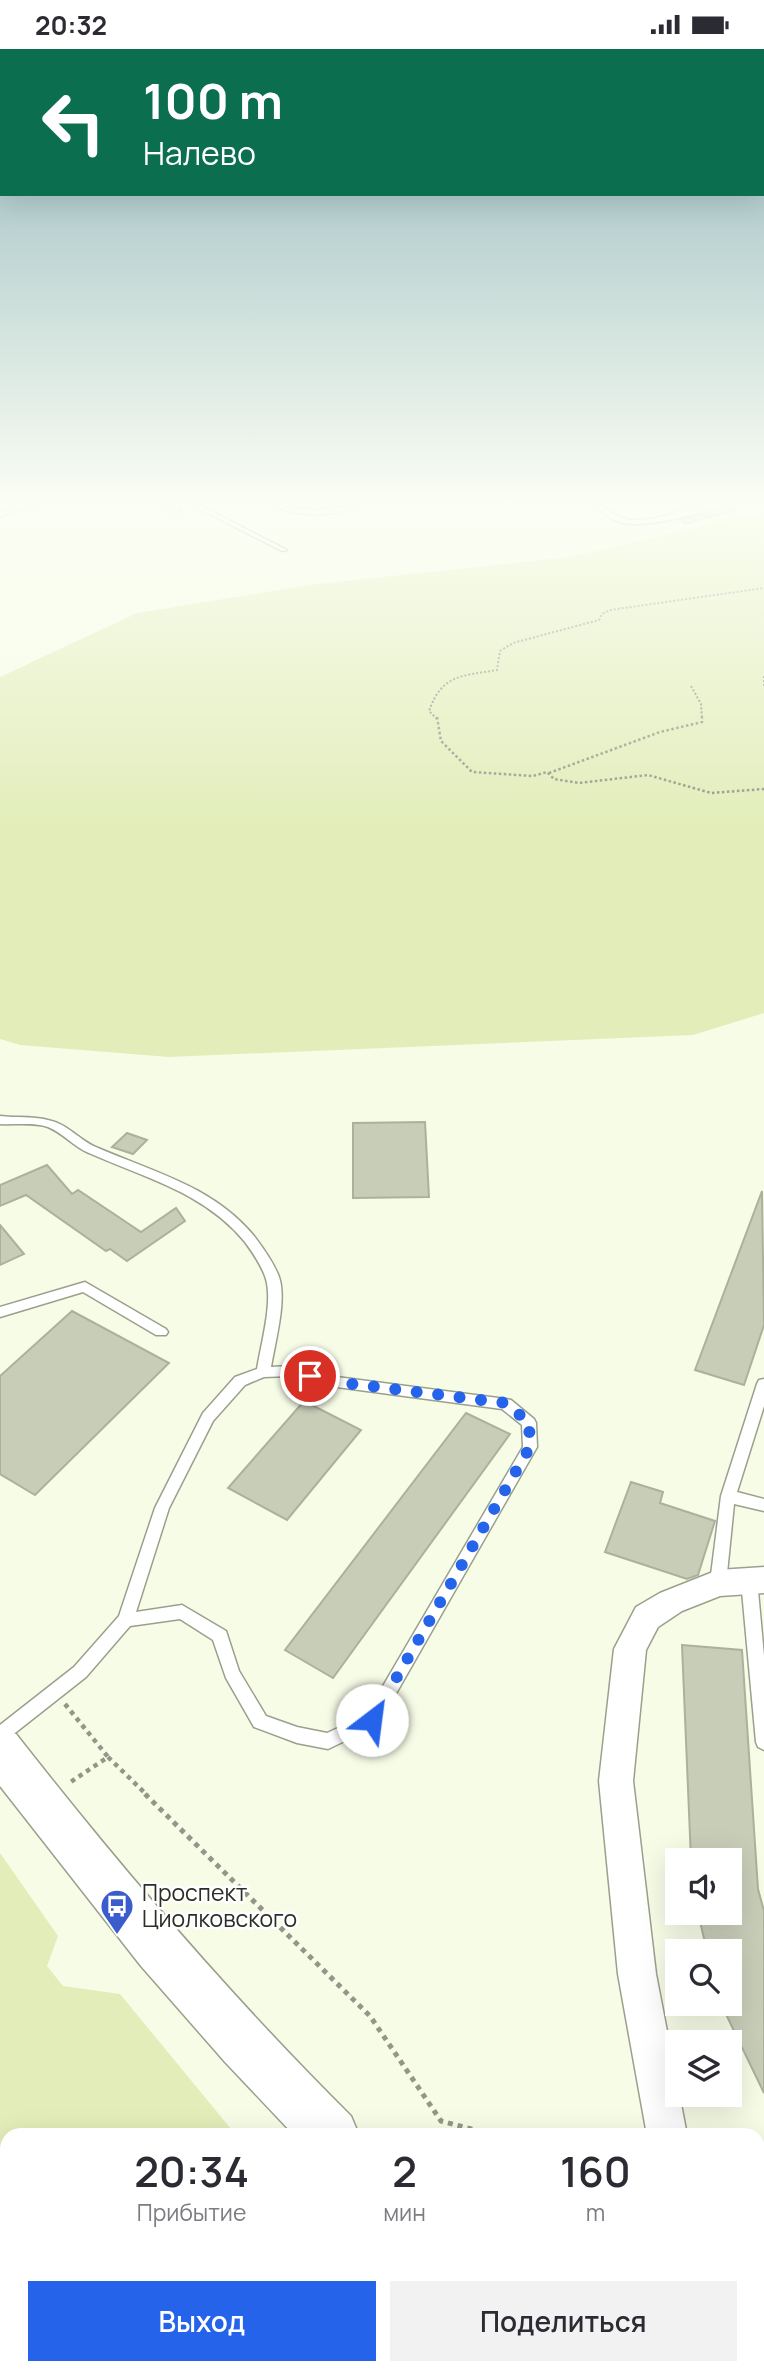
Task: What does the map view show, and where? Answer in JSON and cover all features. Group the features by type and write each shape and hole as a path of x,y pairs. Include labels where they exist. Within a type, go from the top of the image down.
{"main road":[{"path":"0,1749 109,1888 292,2095 325,2128"}],"street":[{"path":"666,2128 637,1974 616,1781 630,1649 648,1617 671,1602 744,1581"}],"lane":[{"path":"0,1120 53,1125 89,1149 166,1176 224,1212 249,1239 273,1279 272,1313 263,1372"},
{"path":"0,1312 85,1287 161,1332"},
{"path":"0,1735 80,1672 126,1620 162,1508 208,1417 240,1381 263,1372 290,1371 329,1381 506,1403 529,1423 530,1447 372,1720 328,1741 297,1735 260,1722 232,1673 220,1636 182,1612 126,1620"},
{"path":"764,1384 728,1496 744,1581 764,1742"},
{"path":"728,1496 764,1505"}],"path":[{"path":"603,614 599,620 513,643 500,651 497,670 457,677 436,691 429,711 437,716 441,741 472,772 533,776 549,773 660,732 702,722 701,703 691,686"},
{"path":"764,676 764,688"},
{"path":"549,773 554,779 579,783 648,775 710,793 764,789"},
{"path":"108,1757 370,2016 441,2121 468,2128"}],"green space":[{"path":"136,614 764,614 764,1013 693,1035 169,1057 20,1045 0,1039 0,677"},
{"path":"0,1853 58,1936 47,1966 63,1986 120,1994 230,2128 0,2128"}],"building":[{"path":"425,1122 429,1197 353,1198 353,1123"},
{"path":"127,1133 147,1140 133,1154 112,1147"},
{"path":"47,1165 72,1194 78,1190 141,1232 176,1208 185,1221 127,1261 110,1249 106,1251 26,1195 0,1206 0,1185"},
{"path":"762,1191 764,1325 744,1385 695,1370"},
{"path":"0,1225 24,1254 0,1265"},
{"path":"72,1311 169,1363 35,1495 0,1474 0,1376"},
{"path":"304,1401 361,1430 287,1520 228,1488"},
{"path":"466,1413 510,1434 333,1678 285,1650"},
{"path":"631,1482 663,1492 660,1503 715,1521 698,1575 687,1579 605,1552"},
{"path":"682,1645 742,1650 758,1889 764,1911 764,2093 742,2047 742,2030 734,2030 727,2016 742,2016 742,1939 704,1939 701,1925 742,1925 742,1848 690,1848"}],"place":[{"name":"Проспект Циолковского","path":"117,1936"}],"route":[{"path":"310,1376 329,1381 506,1403 529,1423 530,1447 372,1720"}]}
